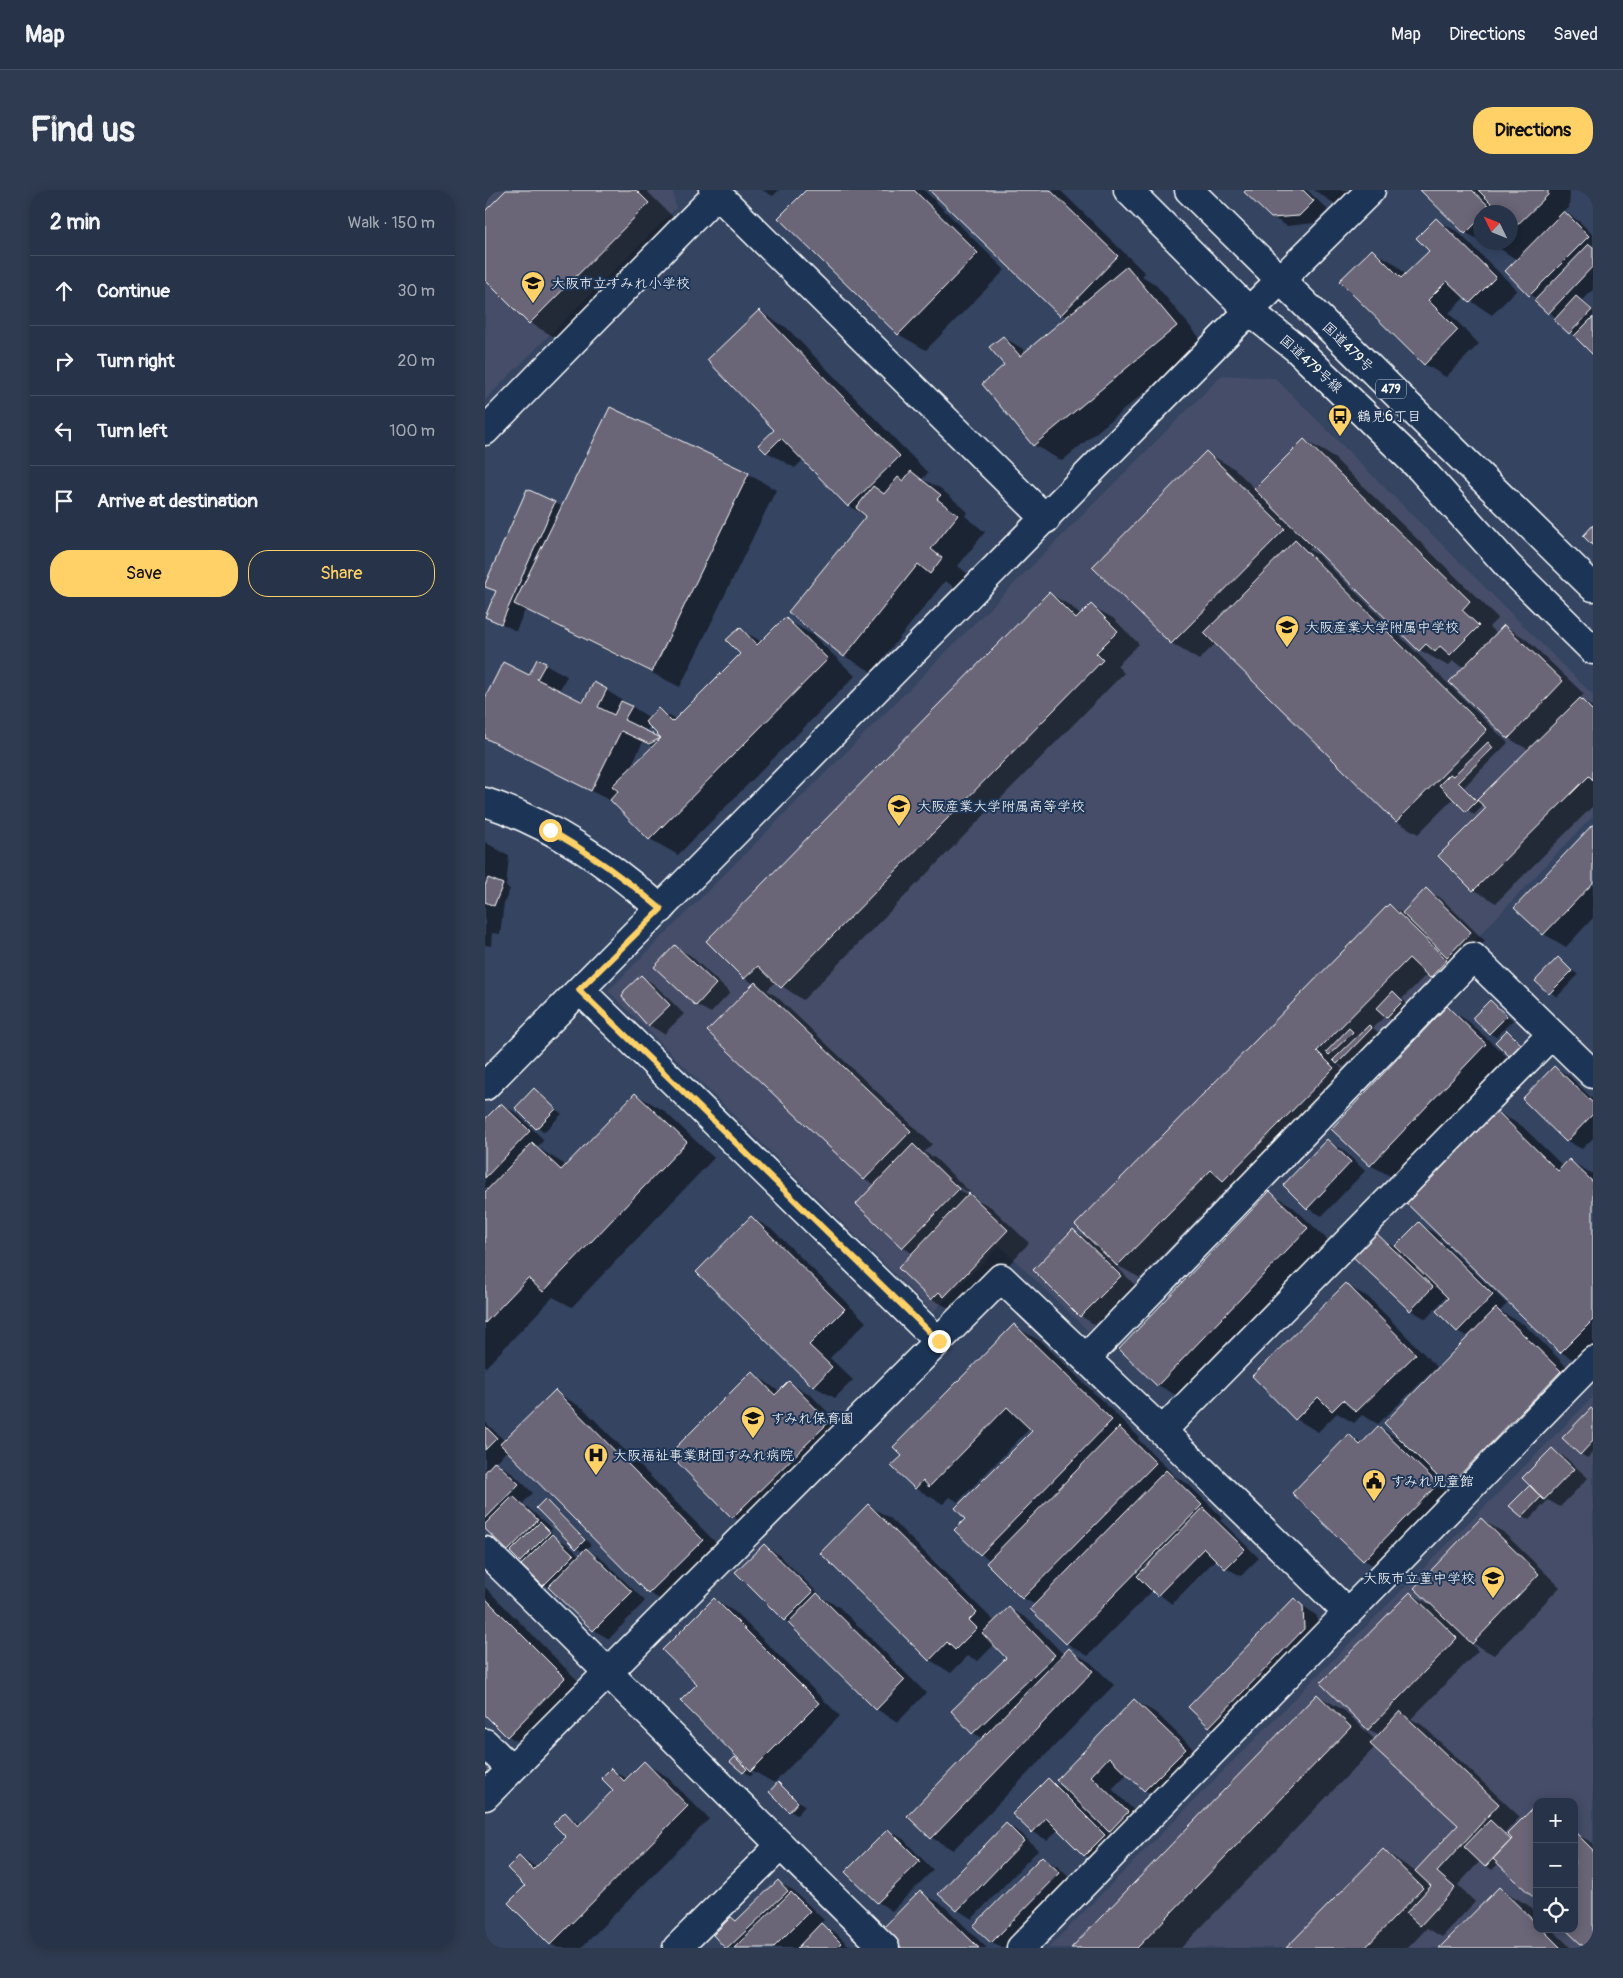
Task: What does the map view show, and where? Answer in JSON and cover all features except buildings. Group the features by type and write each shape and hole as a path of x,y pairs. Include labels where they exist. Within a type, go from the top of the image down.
{"main road":[{"name":"国道479号線","path":"1128,190 1249,311 1297,348 1420,468 1509,567 1593,650"},
{"name":"国道479号","path":"1189,190 1593,587"},
{"path":"485,1086 1249,311 1371,190"},
{"path":"485,432 715,192 1046,519"},
{"path":"485,802 529,819 584,849 630,882 661,909"},
{"path":"1086,1358 1473,957 1593,1074"},
{"path":"579,990 939,1341"},
{"path":"1162,1431 1552,1034"},
{"path":"485,1796 1001,1278 1162,1431 1347,1612"},
{"path":"1021,1948 1593,1361"},
{"path":"485,1551 610,1672 780,1846 885,1948"},
{"path":"485,1743 511,1769"},
{"path":"677,1948 780,1846"}],"shaded area":[{"name":"大阪市立すみれ小学校","path":"485,190 673,190 676,208 485,400"},
{"path":"1222,375 1275,378 1593,695 1593,816 1475,940 1088,1331 1000,1246 933,1312 608,991"},
{"name":"大阪市立菫中学校","path":"1593,1397 1593,1948 1048,1948"}],"place":[{"name":"大阪市立すみれ小学校","path":"533,304"},
{"name":"鶴見6丁目","path":"1340,437"},
{"name":"大阪産業大学附属中学校","path":"1287,648"},
{"name":"大阪産業大学附属高等学校","path":"899,827"},
{"name":"すみれ保育園","path":"753,1439"},
{"name":"大阪福祉事業財団すみれ病院","path":"596,1476"},
{"name":"すみれ児童館","path":"1374,1502"},
{"name":"大阪市立菫中学校","path":"1493,1599"}],"route":[{"path":"550,830 584,849 630,882 661,909 579,990 939,1341"}]}
